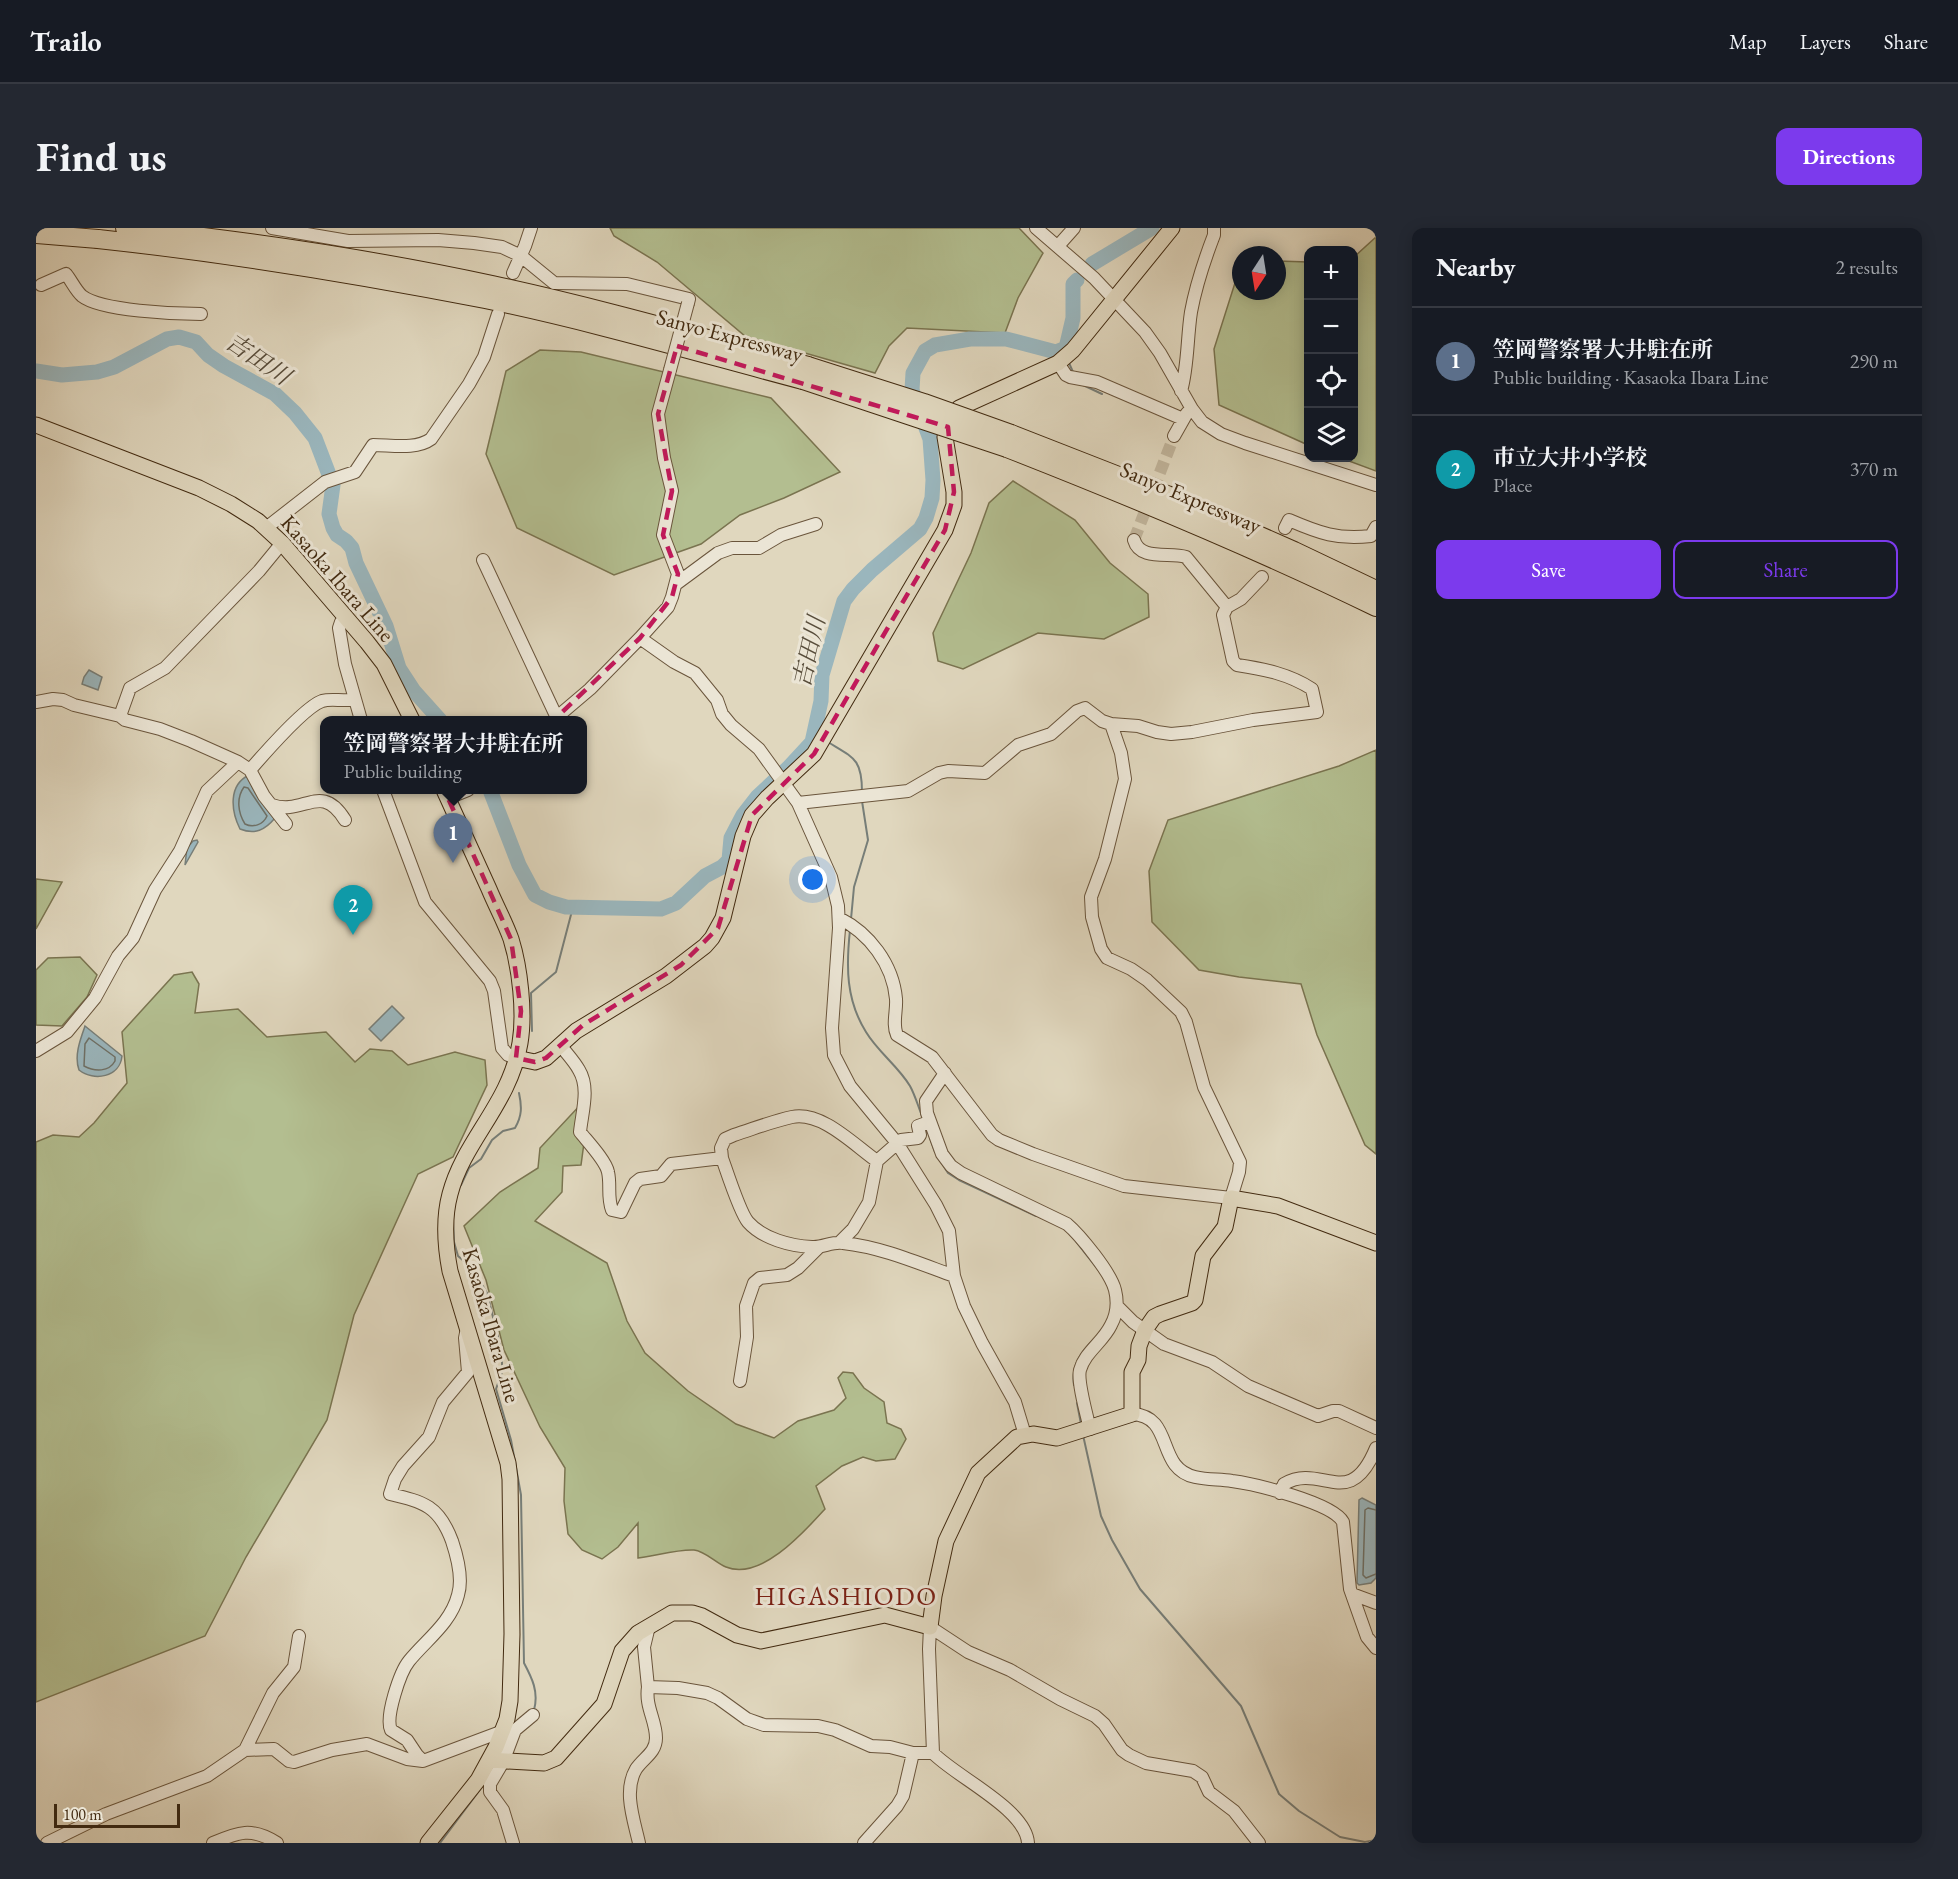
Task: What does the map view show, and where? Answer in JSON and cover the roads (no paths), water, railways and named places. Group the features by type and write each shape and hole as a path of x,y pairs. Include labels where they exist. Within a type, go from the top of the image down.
{"highway":[{"name":"Sanyo Expressway","path":"125,228 329,255 490,285 621,315 806,373"},
{"name":"Sanyo Expressway","path":"36,234 166,247 320,269 486,300 806,373 924,404 1289,564 1376,607"},
{"name":"Sanyo Expressway","path":"1009,441 1167,495 1376,590"}],"main road":[{"path":"516,1058 541,1061 583,1026 666,976 712,938 728,903 747,825 779,778 808,761 823,739 951,518 954,492 945,437 949,422 959,408 1058,363 1073,350 1172,228"},
{"name":"Kasaoka Ibara Line","path":"36,425 199,488 231,504 266,528 347,617 384,664 410,716"},
{"name":"Kasaoka Ibara Line","path":"428,1843 496,1761 510,1701 511,1681 510,1479 505,1446 467,1329 447,1255 445,1232 450,1192 462,1164 502,1096 516,1058 521,1039 519,979 511,939 446,794"},
{"path":"496,1761 544,1762 564,1752 581,1728 604,1704 622,1651 627,1644 649,1626 672,1613 692,1613 702,1616 737,1635 761,1641 885,1615 930,1627 946,1541 978,1473 1017,1437 1025,1435 1057,1438 1132,1414 1132,1372 1138,1360 1145,1330 1154,1317 1195,1300 1203,1256 1225,1227 1231,1198 1278,1206 1376,1243"}],"street":[{"path":"36,228 36,239"},
{"path":"272,228 348,241 438,240 502,247 521,256 554,283 627,284 689,299 658,414 664,458 672,491 663,535 678,574 676,584 668,607 590,689 559,716"},
{"path":"362,241 365,228"},
{"path":"513,273 531,228"},
{"path":"1036,228 1094,278 1145,332 1202,422 1221,434 1376,485"},
{"path":"1058,246 1074,228"},
{"path":"1181,391 1186,376 1185,358 1198,279 1214,235 1214,228"},
{"path":"38,286 66,274 82,297 106,305 164,314 201,314"},
{"path":"266,528 331,480 355,472 373,445 413,445 425,443 431,439 484,357 498,314"},
{"path":"1058,363 1066,375 1120,391 1183,419"},
{"path":"1174,436 1183,419 1192,409"},
{"path":"1285,528 1289,520 1322,534 1358,538 1371,536 1376,527"},
{"path":"676,584 718,553 732,548 759,548 781,535 816,524"},
{"path":"1134,540 1136,549 1143,553 1177,554 1186,557 1227,607"},
{"path":"120,716 130,688 165,668 260,571 282,543"},
{"path":"483,560 556,716"},
{"path":"798,803 908,791 939,773 948,771 985,772 1018,745 1051,734 1077,711 1085,708 1102,721 1111,724 1138,726 1171,734 1317,712 1312,689 1305,684 1271,670 1237,665 1233,661 1223,615 1227,607 1241,599 1262,577"},
{"path":"347,617 339,628 345,664 360,716"},
{"path":"640,638 674,662 695,672 717,700 722,714 731,725 759,749 798,803 831,877 846,922 832,1028 834,1055 850,1086 897,1143 936,1205 949,1231 954,1275 964,1306 1015,1402 1025,1435"},
{"path":"250,771 271,747 315,705 326,700 355,699"},
{"path":"36,702 63,700 74,705 120,716 125,720 160,729 238,762 250,771 264,796 286,824"},
{"path":"846,922 873,944 889,973 896,995 894,1030 897,1035 926,1052 945,1072 992,1135 1033,1154 1124,1186 1231,1198 1240,1162 1204,1087 1186,1022 1181,1012 1147,980 1131,969 1107,958 1101,949 1094,925 1090,897 1105,859 1125,779 1121,753 1111,724"},
{"path":"36,1051 67,1032 95,999 118,956 134,938 155,890 180,851 207,791 238,762"},
{"path":"385,794 425,902 490,981 494,991 502,1048 508,1055 516,1058"},
{"path":"272,805 285,808 323,800 338,808 345,820"},
{"path":"561,1046 582,1078 585,1090 580,1132 607,1167 608,1201 612,1210 621,1212 635,1183 640,1179 661,1176 671,1164 722,1158"},
{"path":"945,1072 927,1101 926,1123 951,1166 961,1173 1054,1216 1076,1232 1112,1281 1117,1306 1111,1326 1104,1338 1089,1353 1079,1374 1085,1430"},
{"path":"877,1161 840,1132 812,1118 805,1117 793,1117 725,1138 721,1148 722,1158 746,1220 753,1227 787,1244 819,1248 840,1242 876,1250 954,1275"},
{"path":"840,1242 853,1229 869,1202 877,1161 897,1143 906,1138 918,1138 920,1136 918,1126 926,1123"},
{"path":"740,1381 747,1337 746,1306 754,1283 760,1278 787,1275 819,1248"},
{"path":"1117,1306 1164,1344 1212,1362 1248,1386 1318,1416 1339,1411 1376,1428"},
{"path":"423,1761 407,1740 391,1730 389,1718 393,1700 407,1664 429,1641 455,1605 459,1593 459,1577 452,1542 442,1519 435,1510 415,1500 390,1494 403,1466 434,1430 443,1402 468,1372 465,1338 467,1329"},
{"path":"1132,1414 1144,1414 1153,1420 1161,1430 1168,1455 1174,1464 1192,1476 1234,1481 1311,1501 1340,1516 1343,1522 1347,1575 1352,1594 1367,1637 1376,1648"},
{"path":"1280,1493 1284,1484 1301,1478 1336,1483 1346,1482 1368,1466 1376,1448"},
{"path":"1352,1594 1376,1603"},
{"path":"639,1843 630,1800 636,1769 654,1749 656,1738 646,1700 648,1687 644,1647 649,1626"},
{"path":"930,1627 933,1753"},
{"path":"930,1627 968,1652 1010,1670 1095,1716 1104,1724 1122,1750 1129,1755 1146,1763 1193,1772 1202,1777 1209,1792 1234,1811 1259,1843"},
{"path":"47,1843 97,1818 207,1776 245,1750 273,1693 294,1667 299,1636"},
{"path":"648,1687 678,1688 707,1693 718,1698 747,1719 764,1725 818,1726 835,1730 871,1746 896,1748 914,1753 933,1753 1014,1815 1028,1834 1028,1843"},
{"path":"513,1843 503,1810 490,1792 490,1784 496,1761 515,1730 532,1715"},
{"path":"245,1750 274,1749 288,1761 294,1762 332,1750 368,1744 407,1759 423,1761 503,1731"},
{"path":"864,1843 903,1796 914,1753"},
{"path":"213,1843 240,1832 251,1832 277,1843"}],"water":[{"path":"89,670 102,677 98,690 82,684"},
{"path":"249,775 275,818 267,826 250,832 240,829 233,807 237,785"},
{"path":"197,840 198,842 185,865 187,848"},
{"path":"392,1006 404,1018 381,1041 369,1029"},
{"path":"85,1026 122,1056 117,1069 111,1073 92,1076 79,1070 77,1054"},
{"path":"1362,1498 1376,1505 1376,1578 1371,1583 1359,1585 1357,1583 1359,1500"}],"waterway":[{"name":"吉田川","path":"1092,264 1152,228"},
{"name":"吉田川","path":"492,794 519,865 535,895 549,902 566,907 661,909 676,903 705,876 722,867 729,860 731,838 743,815 757,797 812,742 821,701 822,675 844,601 872,570 920,529 926,518 932,498 933,480 930,439 912,390 913,373 925,351 935,345 970,339 1006,339 1056,352 1066,348 1073,318 1073,284 1077,280"},
{"name":"吉田川","path":"36,371 62,375 97,372 114,367 167,339 179,337 196,342 208,355 224,366 275,394 295,413 315,438 333,485 329,514 333,528 337,535 352,548 356,563 386,626 399,668 414,691 436,716"},
{"path":"1069,363 1073,372"},
{"path":"1083,385 1102,394"},
{"path":"828,742 855,761 862,781 862,792"},
{"path":"851,919 854,887 868,840 862,801"},
{"path":"532,1031 531,993 556,972 573,907"},
{"path":"850,930 849,983 859,1020 876,1046 910,1086 922,1116"},
{"path":"461,1185 469,1168 481,1159 492,1140 503,1131 515,1128 521,1111 519,1093"},
{"path":"930,1138 935,1152"},
{"path":"938,1157 948,1173 959,1180 1036,1216"},
{"path":"453,1220 454,1242 458,1256 472,1268 487,1293 502,1353 502,1372 496,1389 511,1440 521,1495 524,1663 535,1691 534,1710"},
{"path":"1070,1234 1100,1272"},
{"path":"1074,1385 1074,1371 1078,1359 1095,1338"},
{"path":"1077,1403 1081,1424"},
{"path":"1083,1435 1101,1516 1112,1540 1140,1589 1241,1706 1279,1794 1299,1811 1340,1837 1365,1842 1376,1840"},
{"path":"440,1843 485,1783"}],"tunnel":[{"path":"1134,540 1174,436"}],"place":[{"name":"笠岡警察署大井駐在所","path":"453,863"},
{"name":"市立大井小学校","path":"353,935"}],"district":[{"name":"HIGASHIODO","path":"846,1596"}]}
